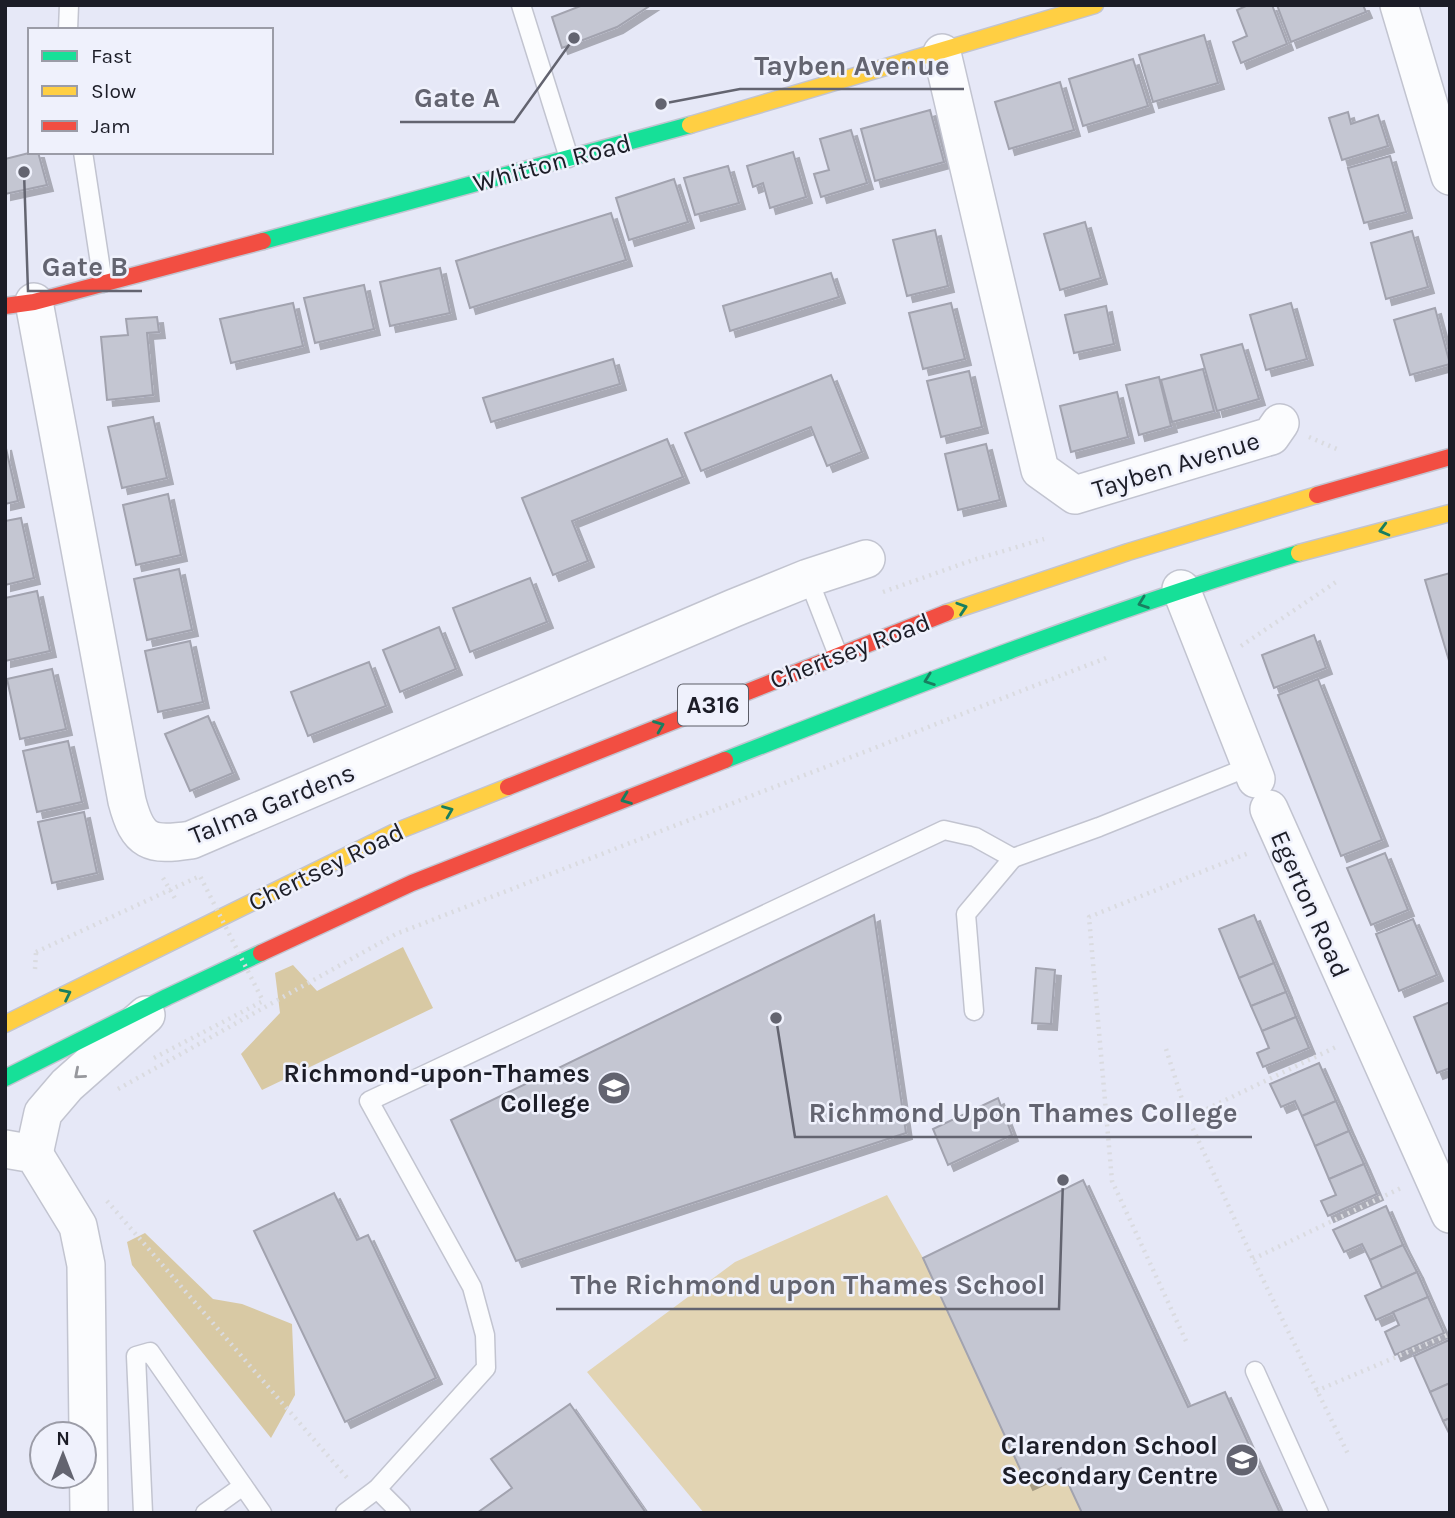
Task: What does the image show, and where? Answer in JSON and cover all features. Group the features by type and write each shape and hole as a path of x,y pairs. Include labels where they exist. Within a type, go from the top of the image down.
{"main road":[{"name":"Whitton Road","path":"20,304 687,126 942,53 1095,5"},
{"name":"Chertsey Road","path":"5,1024 395,832 931,618 1128,552 1450,457"},
{"name":"Chertsey Road","path":"5,1078 167,997 412,883 922,683 1181,589 1323,546 1450,513"}],"street":[{"path":"1399,5 1450,176"},
{"name":"Tayben Avenue","path":"942,53 1040,470 1075,495 1271,436 1280,423"},
{"name":"Talma Gardens","path":"20,304 127,801 138,832 148,839 171,843 191,840 722,613 808,578 866,559"},
{"name":"Egerton Road","path":"1181,589 1264,798 1367,1032 1439,1160 1450,1214"},
{"path":"89,1513 86,1265 78,1226 20,1151 43,1113 66,1085 167,997"}],"lane":[{"path":"68,28 69,5"},
{"path":"521,5 569,158"},
{"path":"83,154 103,284"},
{"path":"808,578 838,655"},
{"path":"974,1011 966,914 1013,858 1099,827 1264,798"},
{"path":"345,1513 369,1495 486,1368 485,1335 472,1287 369,1101 944,830 975,837 1013,858"},
{"path":"143,1513 136,1356 150,1352 262,1513"},
{"path":"1255,1371 1319,1513"},
{"path":"205,1513 243,1486"},
{"path":"369,1495 401,1513"}],"path":[{"path":"1212,666 1341,578 1315,587"},
{"path":"115,1091 396,934 1117,653"},
{"path":"1186,1341 1112,1181 1090,917 1264,798"},
{"path":"35,973 36,952 200,876 263,1000 152,1059"},
{"path":"167,884 177,901"},
{"path":"1188,1118 1367,1032"},
{"path":"1166,1049 1188,1118 1348,1454"},
{"path":"1253,1259 1396,1191 1416,1180 1439,1160"},
{"path":"100,1194 347,1476 369,1495"},
{"path":"1316,1391 1450,1334"}],"shaded area":[{"path":"403,947 433,1008 262,1090 241,1054 280,1013 275,973 293,965 317,991"},
{"path":"887,1195 923,1258 1027,1483 1061,1468 1082,1513 704,1513 587,1372 735,1262"},
{"path":"145,1233 213,1299 242,1304 292,1324 295,1395 271,1438 132,1265 127,1242"}],"building":[{"path":"583,5 651,5 617,27 562,48 552,17"},
{"path":"1248,5 1272,5 1287,44 1241,63 1233,42 1247,36 1237,10"},
{"path":"1277,5 1363,5 1366,12 1291,42"},
{"path":"1204,35 1218,83 1153,102 1139,55"},
{"path":"1133,59 1148,106 1083,126 1069,79"},
{"path":"1060,82 1074,130 1009,149 995,102"},
{"path":"930,110 944,162 875,181 861,129"},
{"path":"1348,112 1351,124 1378,115 1388,146 1342,160 1329,118"},
{"path":"851,130 867,183 821,197 814,174 829,170 820,139"},
{"path":"793,152 806,197 770,208 763,183 753,187 747,166"},
{"path":"28,153 39,154 47,185 5,194 5,159"},
{"path":"1390,156 1406,212 1364,223 1348,168"},
{"path":"728,166 739,203 695,215 684,178"},
{"path":"674,179 688,222 629,240 616,198"},
{"path":"611,213 626,260 470,308 456,261"},
{"path":"1085,222 1101,278 1060,290 1044,234"},
{"path":"935,230 948,286 907,296 893,240"},
{"path":"1412,231 1428,287 1386,299 1371,243"},
{"path":"440,268 450,313 390,326 380,282"},
{"path":"831,273 839,297 730,331 723,306"},
{"path":"364,285 374,329 315,343 304,298"},
{"path":"293,303 303,346 231,363 220,319"},
{"path":"951,303 965,359 923,369 909,313"},
{"path":"1291,303 1307,359 1266,370 1250,315"},
{"path":"1106,306 1114,344 1074,353 1065,315"},
{"path":"1435,308 1450,364 1410,375 1394,320"},
{"path":"157,317 159,332 147,333 153,395 107,400 101,337 128,335 126,319"},
{"path":"1242,344 1259,399 1217,411 1201,355"},
{"path":"613,359 620,384 491,422 483,398"},
{"path":"1203,369 1214,411 1172,422 1161,380"},
{"path":"969,371 982,427 941,437 927,381"},
{"path":"831,375 862,452 827,466 811,427 701,471 685,433"},
{"path":"1159,377 1171,426 1139,435 1126,385"},
{"path":"1117,392 1128,437 1071,452 1060,406"},
{"path":"153,417 167,478 122,488 108,427"},
{"path":"667,439 683,477 572,521 588,561 553,575 522,498"},
{"path":"5,444 18,501 5,504"},
{"path":"986,444 1000,500 958,510 945,454"},
{"path":"168,494 181,555 136,565 123,505"},
{"path":"21,518 34,578 5,585 5,521"},
{"path":"179,569 192,630 147,640 134,579"},
{"path":"1450,573 1450,664 1425,580"},
{"path":"530,578 547,622 470,652 453,608"},
{"path":"37,591 50,651 5,661 5,598"},
{"path":"439,627 456,669 400,692 383,650"},
{"path":"1314,635 1326,668 1274,688 1262,655"},
{"path":"190,641 203,702 158,712 145,651"},
{"path":"369,662 386,706 308,736 291,692"},
{"path":"52,669 66,729 20,739 7,679"},
{"path":"1318,679 1382,840 1341,856 1278,695"},
{"path":"208,716 233,773 190,791 165,734"},
{"path":"68,741 82,802 37,812 23,751"},
{"path":"84,812 97,873 52,883 38,822"},
{"path":"1385,853 1408,910 1371,925 1347,868"},
{"path":"874,915 906,1133 516,1261 451,1120"},
{"path":"1254,915 1274,963 1239,978 1219,929"},
{"path":"1413,919 1437,975 1399,991 1376,934"},
{"path":"1274,963 1286,992 1251,1006 1239,978"},
{"path":"1036,968 1055,970 1051,1024 1032,1023"},
{"path":"1286,992 1296,1017 1262,1031 1251,1006"},
{"path":"1450,1002 1450,1068 1437,1073 1414,1017"},
{"path":"1296,1017 1309,1048 1263,1067 1257,1053 1269,1048 1262,1031"},
{"path":"1319,1063 1336,1101 1302,1116 1295,1101 1281,1107 1270,1084"},
{"path":"998,1098 1012,1135 948,1165 933,1129"},
{"path":"1336,1101 1349,1131 1315,1146 1302,1116"},
{"path":"1349,1131 1364,1164 1329,1179 1315,1146"},
{"path":"1364,1164 1377,1194 1328,1216 1321,1201 1336,1195 1329,1179"},
{"path":"1083,1180 1188,1407 1225,1392 1280,1513 1082,1513 1061,1468 1027,1484 923,1258"},
{"path":"334,1193 357,1240 368,1235 436,1378 345,1422 254,1231"},
{"path":"1386,1206 1403,1245 1370,1260 1362,1244 1344,1252 1333,1230"},
{"path":"1403,1245 1417,1272 1382,1288 1370,1260"},
{"path":"1417,1272 1428,1297 1376,1320 1365,1296"},
{"path":"1428,1297 1444,1333 1395,1355 1385,1332 1399,1325 1393,1312"},
{"path":"1449,1340 1450,1383 1430,1392 1414,1356"},
{"path":"1450,1383 1450,1418 1443,1421 1430,1392"},
{"path":"570,1404 646,1513 477,1513 512,1488 491,1459"},
{"path":"1450,1418 1450,1435 1443,1421"}],"traffic: fast":[{"path":"263,241 690,125"},
{"path":"725,760 1082,625 1299,553"},
{"path":"5,1078 261,953"}],"traffic: slow":[{"path":"690,125 1095,5"},
{"path":"946,613 1128,552 1317,495"},
{"path":"1299,553 1450,513"},
{"path":"5,1024 395,832 508,787"}],"traffic: jam":[{"path":"5,306 34,302 263,241"},
{"path":"1317,495 1450,457"},
{"path":"508,787 946,613"},
{"path":"261,953 412,883 725,760"}],"place":[{"name":"Gate A","path":"574,38"},
{"name":"Tayben Avenue","path":"661,104"},
{"name":"Gate B","path":"24,172"},
{"name":"Richmond Upon Thames College","path":"776,1018"},
{"name":"Richmond-upon-Thames College","path":"614,1088"},
{"name":"The Richmond upon Thames School","path":"1063,1180"},
{"name":"Clarendon School Secondary Centre","path":"1242,1460"}]}
